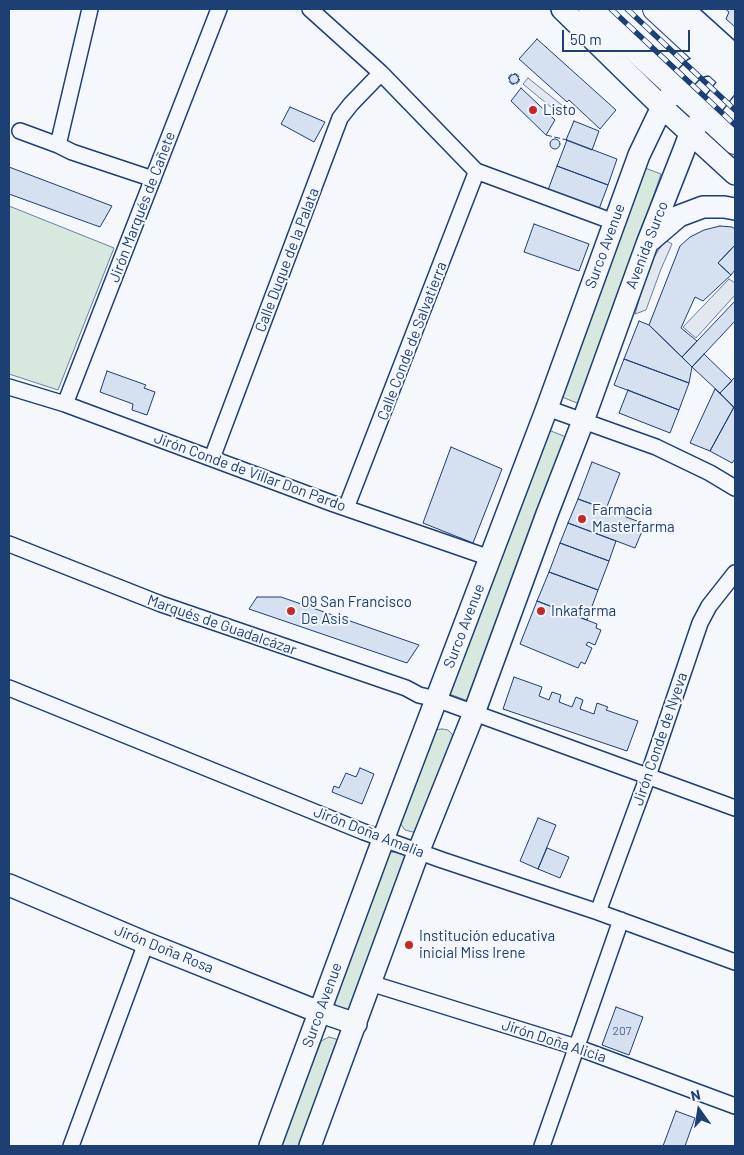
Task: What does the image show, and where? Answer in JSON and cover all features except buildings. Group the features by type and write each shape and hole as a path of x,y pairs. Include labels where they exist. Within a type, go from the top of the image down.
{"main road":[{"path":"562,9 690,134 735,174"},
{"path":"591,9 735,142"},
{"path":"655,9 730,71"},
{"path":"683,9 730,71"},
{"path":"662,107 676,88 694,69 704,65 730,71"},
{"name":"Avenida Surco","path":"583,421 647,244 690,134 705,114 730,71"},
{"name":"Surco Avenue","path":"270,1146 436,699 547,408 639,155 662,107"},
{"path":"647,244 679,216 703,207 724,206 735,209"},
{"path":"310,1146 419,850 474,712 583,421"},
{"name":"Jirón Doña Rosa","path":"9,885 309,1008 320,1010 356,1024"}],"street":[{"path":"58,145 90,9"},
{"name":"Jirón Marqués de Cañete","path":"65,404 219,9"},
{"path":"310,9 381,73 476,172 614,222"},
{"name":"Calle Duque de la Palata","path":"212,458 340,118 381,73"},
{"path":"20,132 58,145 72,152 153,179"},
{"name":"Calle Conde de Salvatierra","path":"346,508 476,172"},
{"name":"Jirón Conde de Villar Don Pardo","path":"9,387 65,404 346,508 490,558"},
{"path":"547,408 656,447 710,472 735,488"},
{"name":"Marqués de Guadalcázar","path":"9,544 160,604 406,688 419,695 474,712 735,808"},
{"name":"Jirón Conde de Nyeva","path":"598,912 648,776 700,623 709,606 735,573"},
{"name":"Jirón Doña Amalia","path":"9,688 442,860 621,920 735,962"},
{"path":"542,1146 621,920"},
{"path":"71,1146 146,942"},
{"name":"Jirón Doña Alicia","path":"370,983 576,1047 735,1106"}],"shaded area":[{"path":"528,78 563,106 558,113 523,84"},
{"path":"645,168 661,174 582,405 562,397"},
{"path":"9,206 114,248 58,390 9,374"},
{"path":"665,240 672,244 646,310 635,314 649,265"},
{"path":"729,279 735,283 735,295 696,338 683,327"},
{"path":"546,429 566,437 468,701 447,693"},
{"path":"434,730 448,730 452,734 453,740 421,830 413,832 405,830 400,823"},
{"path":"385,853 404,854 410,862 356,1007 346,1012 337,1007 332,1000"},
{"path":"329,1037 336,1039 340,1048 303,1146 281,1146 321,1041"}],"railway":[{"path":"611,9 735,125"},
{"path":"627,9 735,110"}],"fence":[{"path":"514,73 520,79 514,85 508,79 514,73"},
{"path":"546,135 567,140"}],"place":[{"name":"Listo","path":"533,110"},
{"name":"Farmacia Masterfarma","path":"582,519"},
{"name":"09 San Francisco De Asis","path":"291,611"},
{"name":"Inkafarma","path":"541,611"},
{"name":"Institución educativa inicial Miss Irene","path":"409,945"}]}
